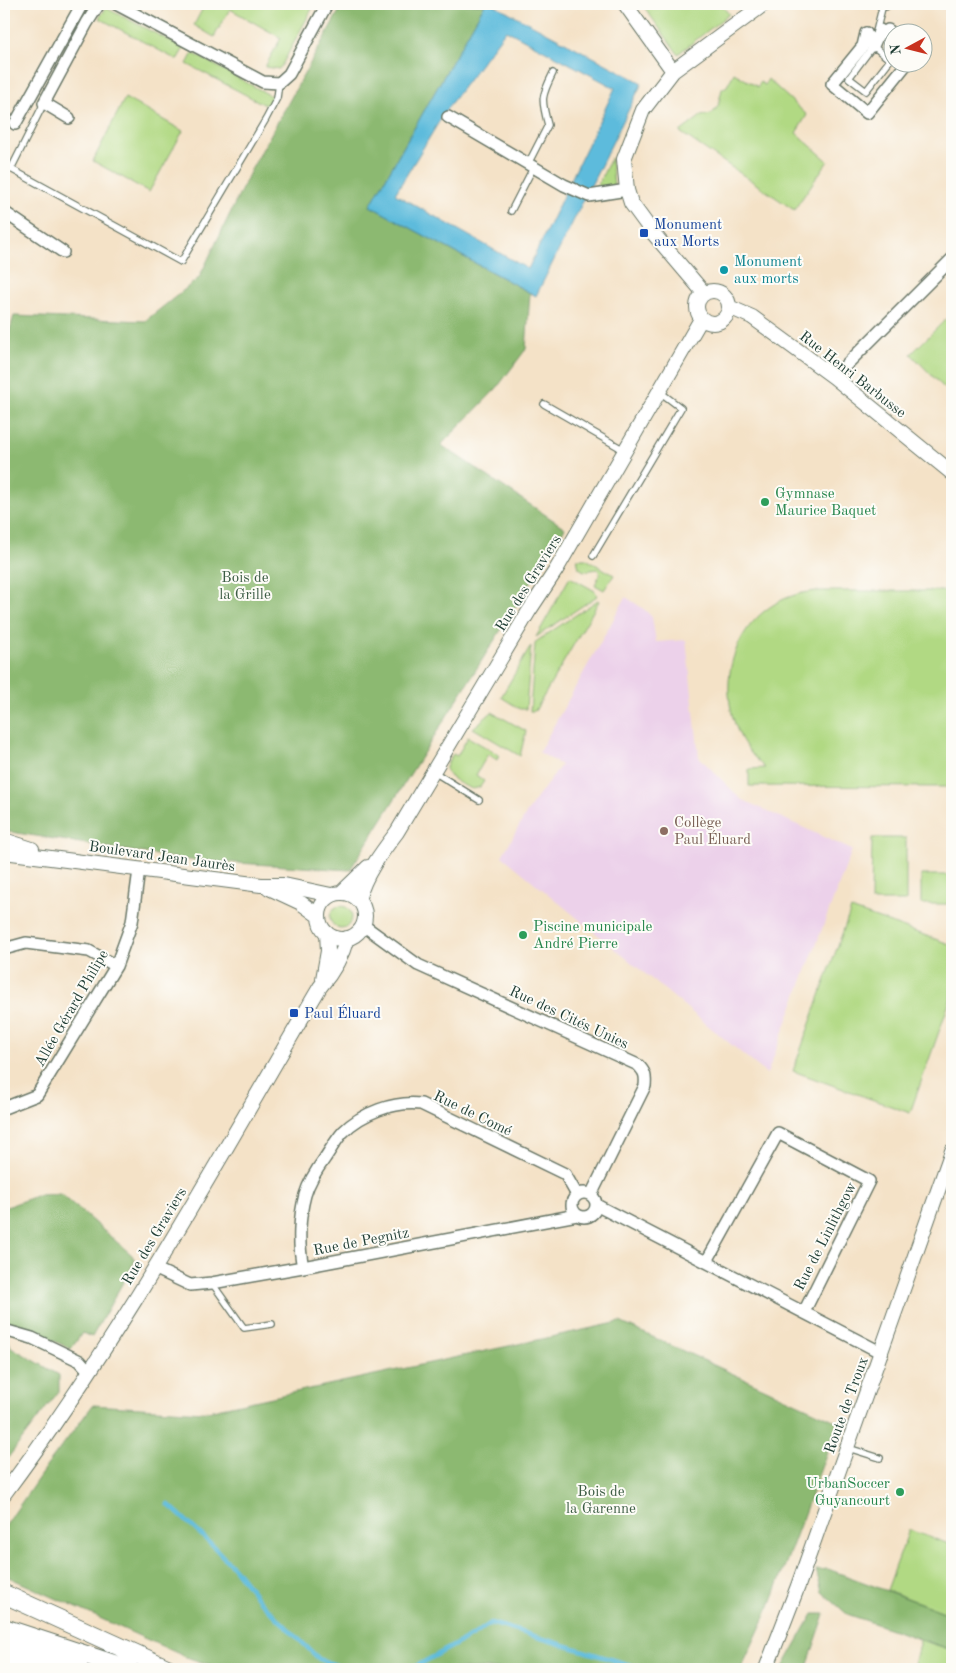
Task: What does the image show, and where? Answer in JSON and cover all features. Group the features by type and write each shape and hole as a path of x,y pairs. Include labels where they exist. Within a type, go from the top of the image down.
{"main road":[{"path":"4,1594 169,1669"},
{"path":"4,1628 129,1669"},
{"path":"4,1644 79,1669"},
{"path":"4,1660 32,1669"}],"street":[{"path":"15,124 82,4"},
{"path":"68,118 44,103 99,4"},
{"path":"116,4 263,82 279,83 289,74 327,4"},
{"path":"625,4 673,71"},
{"path":"704,293 636,212 627,190 624,160 642,110 673,71 764,4"},
{"path":"873,46 880,30 884,33"},
{"path":"873,46 866,34 863,46 832,84 867,113 900,72"},
{"path":"448,117 530,166 564,185 589,196 627,190"},
{"path":"4,212 63,252"},
{"path":"834,377 952,259"},
{"path":"714,291 723,294 729,307 722,321 711,324 698,315 696,305 704,293 714,291"},
{"name":"Rue Henri Barbusse","path":"729,307 752,317 834,377 952,473"},
{"name":"Rue des Graviers","path":"358,900 361,888 376,860 397,832 524,619 556,570 702,319"},
{"name":"Boulevard Jean Jaurès","path":"4,840 59,858"},
{"name":"Boulevard Jean Jaurès","path":"4,852 261,885 292,886 336,894"},
{"name":"Rue des Graviers","path":"336,894 376,860"},
{"name":"Allée Gérard Philipe","path":"4,1108 37,1095 116,966 132,922 139,870"},
{"name":"Boulevard Jean Jaurès","path":"261,885 293,899 319,916"},
{"path":"336,894 350,894 358,900 363,907 365,916 363,925 356,934 347,938 336,938 327,933 321,926 319,916 325,900 336,894"},
{"name":"Rue des Cités Unies","path":"363,925 418,965 638,1065 642,1069 645,1074 645,1086 594,1200"},
{"name":"Rue des Graviers","path":"320,987 327,964 327,933"},
{"name":"Rue des Graviers","path":"4,1494 36,1451 154,1268 320,987 342,956 347,938"},
{"path":"4,949 26,943 89,951 116,966"},
{"name":"Rue de Comé","path":"303,1268 300,1253 301,1218 305,1194 317,1169 344,1132 369,1114 399,1103 420,1104 565,1174 577,1195"},
{"name":"Rue de Linlithgow","path":"707,1262 778,1134 786,1138 869,1181 804,1312"},
{"name":"Route de Troux","path":"766,1669 848,1448 951,1157"},
{"path":"584,1193 594,1200 591,1215 584,1218 577,1215 572,1209 572,1201 577,1195 584,1193"},
{"name":"Rue de Linlithgow","path":"594,1200 707,1262 882,1353"},
{"name":"Rue de Pegnitz","path":"154,1268 190,1285 212,1283 303,1268 577,1215"},
{"path":"4,1330 32,1338 80,1361 89,1371"}],"lane":[{"path":"873,46 890,60 866,91 849,78 873,46 883,4"},
{"path":"511,211 548,124 543,108 543,93 553,73"},
{"path":"44,103 11,169 181,262 266,119 277,98 279,83"},
{"path":"593,556 681,408 659,392"},
{"path":"544,404 625,451"},
{"path":"434,772 479,800"},
{"path":"212,1283 244,1328 272,1324"},
{"path":"848,1448 880,1458"}],"shaded area":[{"name":"Collège Paul Éluard","path":"626,597 652,617 656,642 686,640 699,757 741,799 852,850 767,1074 502,856 527,812 561,765 539,752"}],"green space":[{"path":"205,4 307,4 313,7 279,69 265,67 281,38 230,9 214,37 194,25"},
{"name":"Bois de la Grille","path":"343,4 485,4 370,206 530,293 526,349 496,389 441,445 565,528 350,870 189,860 4,831 4,349 14,316 145,321 199,278 251,170"},
{"path":"642,4 726,4 723,7 729,14 678,54"},
{"path":"106,8 184,48 177,60 99,18"},
{"path":"193,53 273,97 267,106 187,64"},
{"path":"734,73 758,87 760,82 765,85 768,79 807,115 796,133 828,161 794,210 680,132 701,116 712,114 718,106 722,89 727,86"},
{"path":"125,98 183,131 149,192 93,161"},
{"path":"611,158 614,185 596,189"},
{"path":"952,313 952,396 911,354"},
{"path":"577,559 586,559 614,575 604,590 595,585 600,574 598,569 584,571 579,568"},
{"path":"570,577 595,591 597,596 536,637"},
{"path":"817,591 952,591 952,787 749,786 749,769 765,768 742,740 731,712 729,687 732,663 740,641 753,622 770,607 792,596"},
{"path":"598,600 535,711 530,711 535,644"},
{"path":"531,646 526,709 520,709 501,697"},
{"path":"492,712 526,731 520,756 473,728"},
{"path":"468,737 499,755 497,760 488,754 476,775 484,781 480,787 473,789 453,779 446,770 453,754 457,756"},
{"path":"872,838 906,838 906,901 871,901"},
{"path":"921,875 952,875 952,904 921,904"},
{"path":"341,906 349,909 352,917 349,925 341,928 333,925 330,917 333,909"},
{"path":"851,909 952,945 952,995 910,1113 793,1071"},
{"path":"61,1194 132,1255 135,1261 92,1337 82,1333 71,1349 36,1332 8,1324 6,1334 11,1347 59,1375 59,1391 4,1463 4,1208 38,1195"},
{"name":"Bois de la Garenne","path":"620,1322 838,1422 770,1606 741,1669 223,1669 186,1657 4,1575 4,1528 46,1467 93,1405 203,1412"},
{"path":"909,1530 952,1545 952,1615 887,1590"},
{"path":"828,1569 952,1615 952,1650 847,1614 822,1592 816,1570"},
{"path":"813,1614 825,1614 806,1669 782,1669"},
{"path":"920,1640 952,1650 952,1669 913,1669"}],"water":[{"path":"485,4 493,4 642,83 536,296 370,206","holes":["506,30 615,88 528,269 395,194 448,107"]}],"waterway":[{"path":"168,1504 213,1546 234,1568 258,1599 319,1659 347,1669"},
{"path":"411,1669 491,1623 643,1669"}],"place":[{"name":"Monument aux Morts","path":"644,233"},
{"name":"Monument aux morts","path":"724,270"},
{"name":"Gymnase Maurice Baquet","path":"765,502"},
{"name":"Collège Paul Éluard","path":"664,831"},
{"name":"Piscine municipale André Pierre","path":"523,935"},
{"name":"Paul Éluard","path":"294,1013"},
{"name":"UrbanSoccer Guyancourt","path":"900,1492"}]}
